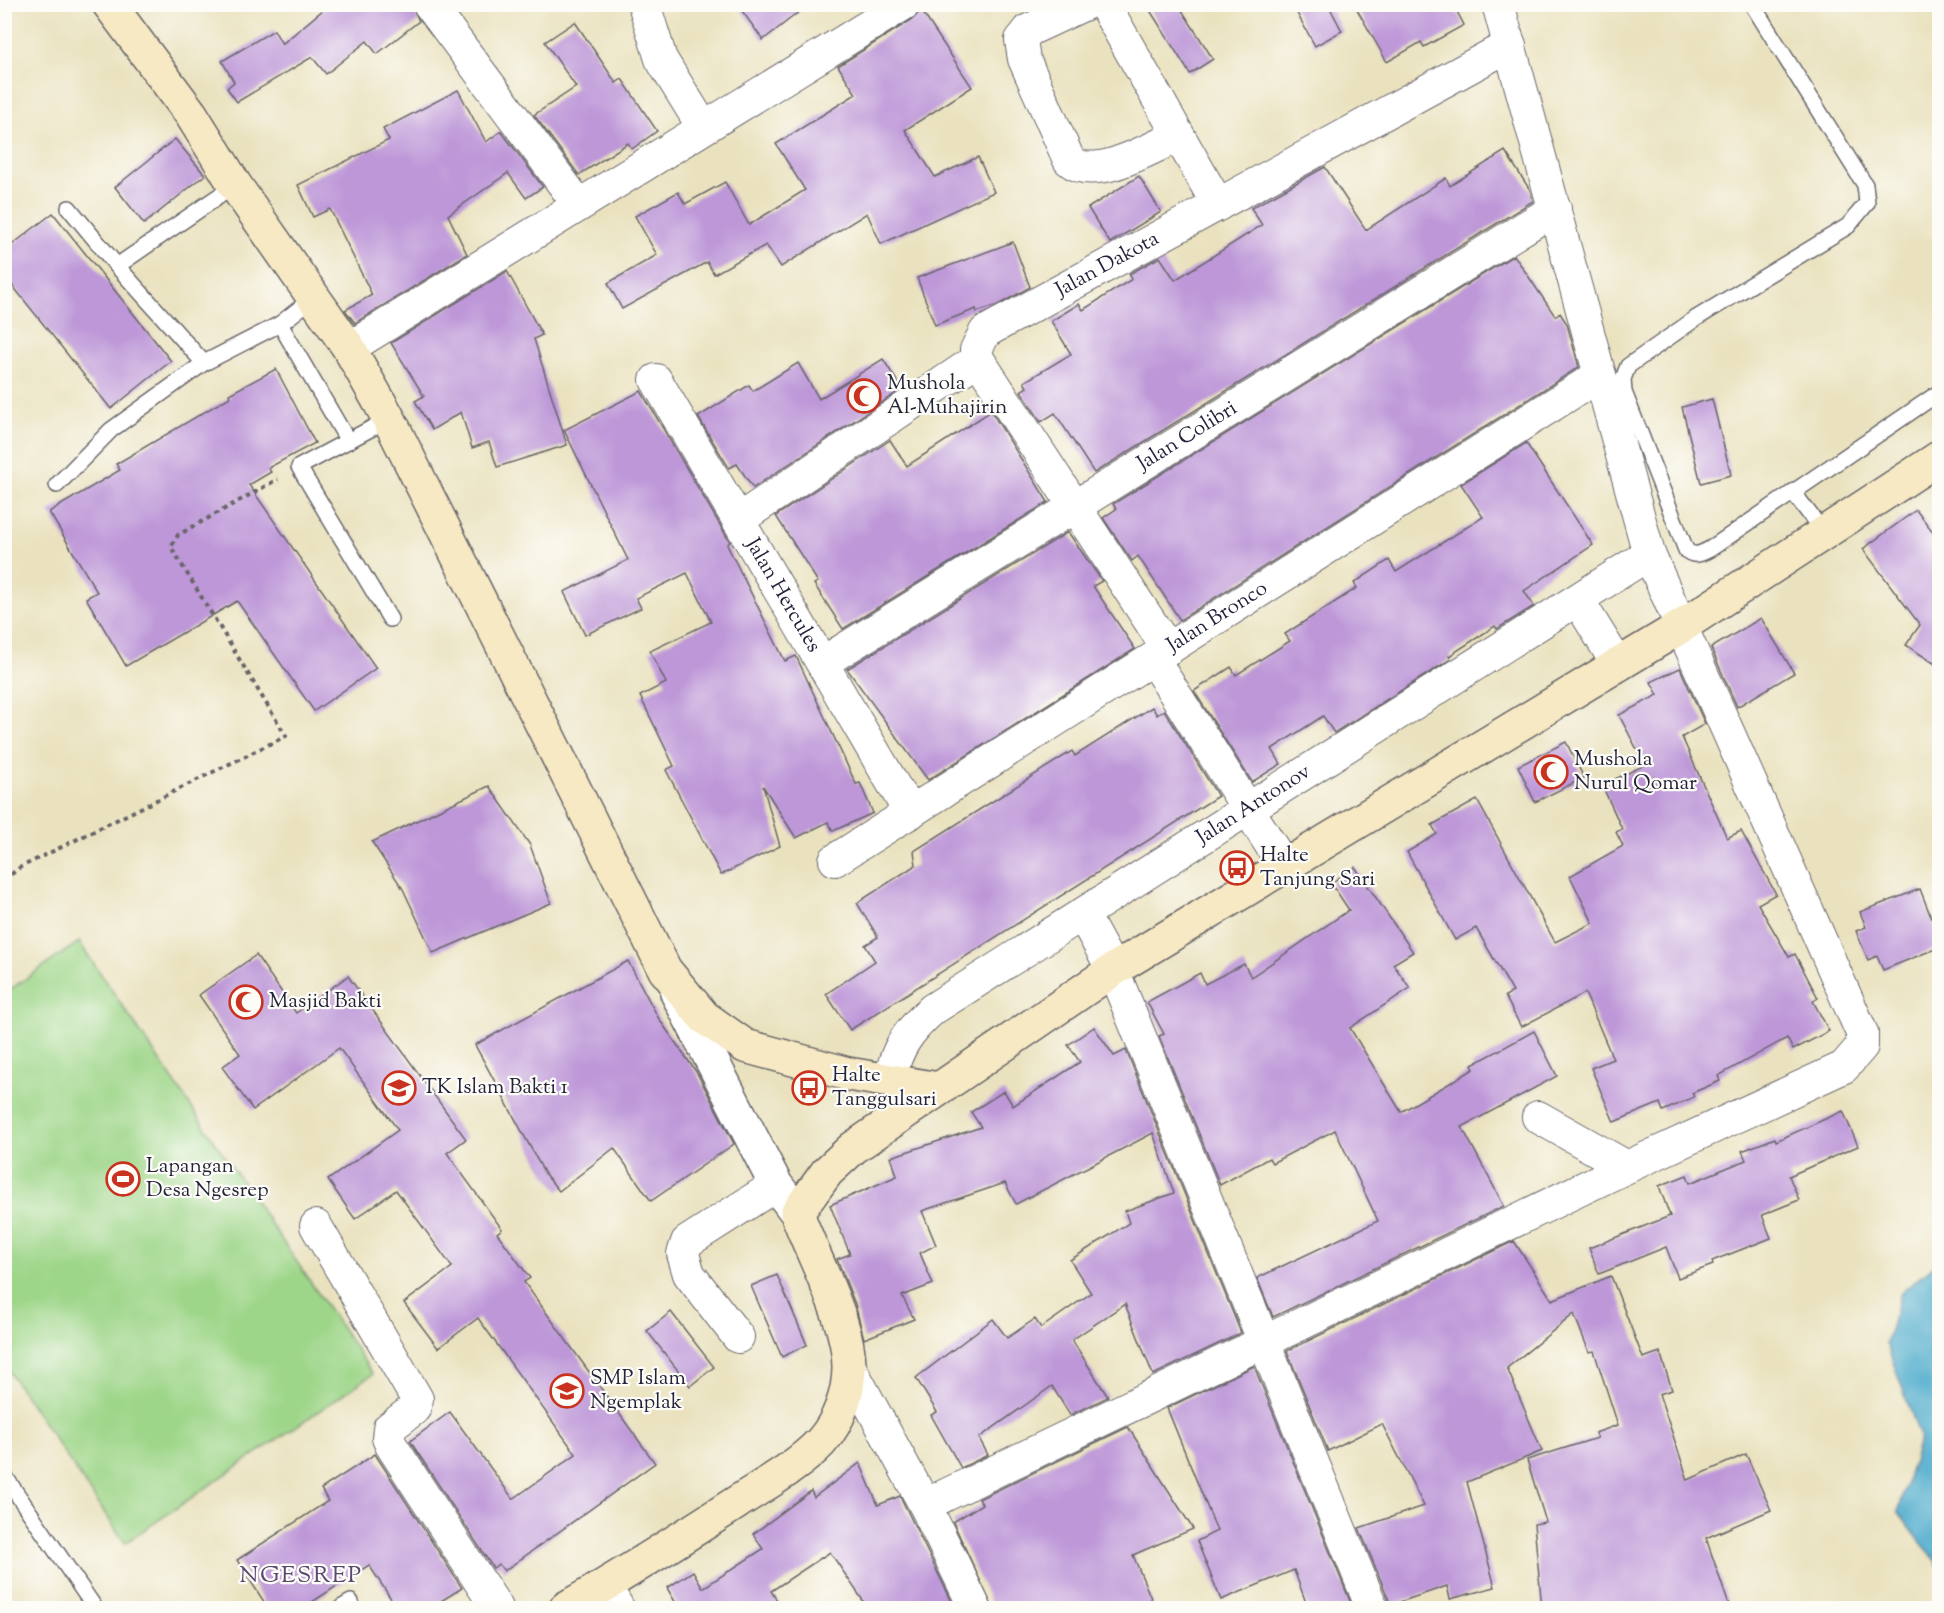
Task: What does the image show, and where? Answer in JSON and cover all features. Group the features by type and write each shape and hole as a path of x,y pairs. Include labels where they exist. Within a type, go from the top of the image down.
{"main road":[{"path":"116,12 191,114 235,185 349,348 389,418 665,970 704,1017 745,1046 800,1063 939,1089"},
{"path":"566,1608 611,1597 792,1467 821,1442 844,1402 849,1366 839,1317 797,1213 827,1173 853,1148 1113,970 1682,626 1940,457"}],"street":[{"path":"429,4 579,205"},
{"path":"644,4 661,59 703,127"},
{"path":"349,348 904,4"},
{"path":"1085,4 1029,30 1021,40 1024,59 1069,160 1076,166 1096,169 1178,136"},
{"path":"1104,4 1218,205"},
{"path":"925,1505 1627,1167 1844,1067 1859,1052 1863,1039 1649,554 1498,4"},
{"name":"Jalan Dakota","path":"978,359 976,350 985,332 1510,45"},
{"name":"Jalan Colibri","path":"822,663 1555,209"},
{"path":"738,520 978,359 1073,507 1161,654 1248,809 1284,866"},
{"name":"Jalan Bronco","path":"836,860 1600,375"},
{"name":"Jalan Hercules","path":"656,380 910,813"},
{"name":"Jalan Antonov","path":"890,1081 901,1042 933,1009 1649,554"},
{"path":"1578,600 1618,665"},
{"path":"1083,915 1113,970 1372,1608"},
{"path":"665,970 776,1185 797,1213"},
{"path":"1538,1118 1627,1167"},
{"path":"738,1337 689,1274 682,1254 687,1242 776,1185"},
{"path":"316,1226 417,1400 414,1409 389,1428 388,1438 391,1445 497,1608"},
{"path":"849,1366 925,1505 975,1608"}],"lane":[{"path":"1752,4 1865,185 1867,202 1848,226 1637,357 1628,366 1623,379 1624,392 1690,554 1698,555 1710,549 1940,392"},
{"path":"117,267 235,185"},
{"path":"69,208 117,267 204,363"},
{"path":"57,485 111,430 204,363 280,324 313,298"},
{"path":"280,324 348,441"},
{"path":"389,418 299,467 390,619"},
{"path":"1793,492 1824,533"},
{"path":"4,1475 95,1608"}],"path":[{"path":"4,880 20,868 286,736 171,547 178,535 299,467"}],"green space":[{"name":"Lapangan Desa Ngesrep","path":"79,942 373,1374 125,1543 5,1366 5,993"}],"water":[{"path":"1939,1261 1939,1566 1898,1512 1920,1437 1886,1343 1901,1293"}],"building":[{"path":"330,4 411,4 419,21 377,54 367,41 326,74 312,57 237,102 227,88 234,82 222,61 274,30 282,44"},
{"path":"737,4 809,4 763,40"},
{"path":"1146,4 1178,4 1213,59 1190,74"},
{"path":"1292,4 1328,4 1342,31 1315,46"},
{"path":"1354,4 1453,4 1464,25 1424,47 1421,42 1387,62"},
{"path":"921,10 972,87 905,130 935,177 978,157 994,192 881,244 867,213 781,267 766,245 714,274 707,262 622,309 608,283 657,255 635,216 678,192 685,204 725,182 749,225 805,190 776,144 856,94 838,66 913,19"},
{"path":"575,22 616,83 622,79 657,131 632,149 628,143 579,175 534,115 576,87 545,42"},
{"path":"458,90 486,142 501,131 543,187 526,198 508,173 448,215 467,254 355,323 345,310 372,295 330,209 313,217 298,185 389,140 383,129"},
{"path":"175,139 205,175 144,224 115,187"},
{"path":"1505,151 1530,190 1533,201 1094,473 1055,413 1041,422 1021,391 1027,387 1024,382 1071,354 1051,321 1079,304 1083,310 1132,279 1129,274 1160,257 1175,280 1262,225 1251,208 1325,167 1366,230 1446,178 1450,186"},
{"path":"1139,176 1161,212 1110,243 1088,208"},
{"path":"53,213 171,361 111,409 4,275 4,251"},
{"path":"1013,242 1030,287 998,305 977,312 976,309 935,325 917,278"},
{"path":"1514,255 1555,316 1560,313 1567,324 1579,367 1180,620 1138,556 1132,561 1103,518 1116,509 1113,504"},
{"path":"507,271 542,335 534,339 567,445 497,467 489,442 472,448 461,412 432,430 415,401 424,396 391,343"},
{"path":"883,359 902,389 753,488 737,464 729,468 698,417 749,385 753,391 798,363 819,399"},
{"path":"276,369 315,443 268,468 271,472 249,485 376,668 314,711 237,601 126,666 86,598 97,592 49,512 120,470 116,464 230,397 229,394"},
{"path":"641,391 730,542 727,545 785,661 796,656 856,784 860,783 873,813 833,831 828,822 796,838 763,786 780,846 721,875 666,770 674,766 640,696 666,683 650,651 711,622 687,573 636,598 641,608 585,635 564,592 628,560 564,430"},
{"path":"1712,399 1731,475 1701,483 1682,407"},
{"path":"991,411 1048,502 843,629 814,584 818,582 776,516 890,440 907,466"},
{"path":"1526,443 1593,545 1524,591 1534,606 1497,629 1495,626 1449,656 1451,659 1334,733 1323,716 1272,749 1281,764 1252,782 1194,691 1231,667 1236,675 1290,641 1285,634 1357,588 1354,583 1389,560 1396,572 1483,517 1461,484"},
{"path":"1916,510 1940,541 1940,667 1906,645 1920,625 1863,549"},
{"path":"1068,532 1102,581 1093,586 1135,649 928,780 847,669"},
{"path":"1761,618 1794,673 1737,707 1711,648"},
{"path":"1680,668 1705,724 1682,737 1727,838 1741,831 1776,894 1758,904 1789,957 1795,954 1818,998 1813,1001 1829,1031 1793,1050 1787,1038 1718,1076 1720,1081 1692,1093 1694,1097 1663,1111 1660,1103 1614,1122 1591,1068 1613,1059 1585,993 1521,1027 1505,996 1513,992 1476,928 1455,940 1407,852 1437,834 1432,825 1477,800 1555,942 1593,923 1570,876 1623,846 1616,832 1622,829 1602,785 1645,765 1619,715 1658,695 1651,682"},
{"path":"1152,707 1157,715 1164,710 1218,796 850,1030 826,994 875,961 865,945 878,937 857,903 916,865 914,851 1072,751 1075,756"},
{"name":"Mushola Nurul Qomar","path":"1566,742 1584,778 1535,802 1518,766"},
{"path":"489,786 530,845 551,903 433,953 403,889 372,842"},
{"path":"1355,867 1413,952 1393,964 1410,988 1350,1028 1401,1112 1474,1069 1472,1065 1534,1031 1557,1076 1462,1127 1504,1206 1273,1317 1257,1278 1378,1221 1335,1130 1272,1163 1269,1158 1220,1185 1159,1036 1164,1034 1147,1002 1200,973 1205,984 1244,964 1251,977 1349,910 1331,883"},
{"path":"1920,889 1940,940 1940,947 1883,970 1877,956 1868,960 1856,931 1866,927 1860,912"},
{"path":"256,955 296,1013 348,976 466,1139 447,1153 502,1229 497,1233 530,1278 524,1282 655,1463 504,1571 499,1564 493,1568 410,1441 450,1412 513,1499 576,1454 478,1318 438,1348 404,1303 452,1267 396,1190 355,1219 328,1180 398,1130 339,1048 253,1110 222,1067 240,1054 199,995"},
{"path":"628,961 659,1019 697,1073 734,1144 651,1201 614,1148 559,1191 545,1174 475,1045"},
{"path":"1094,1027 1114,1056 1126,1050 1241,1333 1153,1375 1125,1304 1072,1340 1108,1397 1070,1415 1052,1386 979,1438 988,1455 961,1468 931,1415 937,1412 916,1378 993,1319 1007,1338 1035,1319 1041,1328 1091,1293 1070,1260 1129,1223 1125,1211 1174,1193 1153,1133 1016,1204 1005,1183 922,1211 936,1245 920,1253 933,1284 902,1296 914,1319 864,1339 855,1304 837,1259 850,1254 830,1205 897,1176 891,1157 981,1127 971,1112 1004,1091 1013,1106 1080,1062 1068,1045"},
{"path":"1843,1111 1858,1146 1789,1176 1799,1200 1762,1215 1771,1238 1712,1261 1713,1265 1678,1278 1666,1247 1599,1274 1589,1248 1670,1216 1659,1186 1687,1175 1690,1183 1746,1160 1742,1151 1775,1138 1776,1141"},
{"path":"1514,1241 1552,1300 1611,1276 1643,1358 1660,1352 1672,1390 1659,1394 1688,1480 1746,1454 1771,1510 1706,1538 1730,1608 1542,1608 1534,1524 1546,1522 1527,1460 1597,1438 1595,1433 1618,1425 1594,1351 1589,1352 1574,1314 1507,1368 1542,1451 1467,1482 1495,1587 1450,1599 1447,1586 1391,1605 1359,1528 1424,1506 1382,1424 1328,1451 1287,1351"},
{"path":"777,1275 807,1345 782,1357 751,1286"},
{"path":"671,1312 714,1367 690,1386 647,1331"},
{"path":"1254,1366 1352,1606 1308,1608 1294,1570 1221,1600 1197,1541 1217,1531 1167,1408"},
{"path":"1128,1427 1193,1529 1133,1555 1155,1608 993,1608 953,1522 982,1504 979,1499"},
{"path":"375,1454 462,1588 430,1608 397,1608 369,1565 303,1608 268,1608 237,1560 328,1501 321,1489"},
{"path":"860,1463 878,1505 900,1496 955,1608 868,1608 830,1552 771,1591 782,1608 671,1608 677,1605 667,1588 693,1571 703,1588 763,1549 753,1534 811,1491 814,1497"}],"place":[{"name":"Mushola Al-Muhajirin","path":"864,396"},
{"name":"Mushola Nurul Qomar","path":"1551,772"},
{"name":"Halte Tanjung Sari","path":"1237,868"},
{"name":"Masjid Bakti","path":"246,1002"},
{"name":"TK Islam Bakti 1","path":"399,1088"},
{"name":"Halte Tanggulsari","path":"809,1088"},
{"name":"Lapangan Desa Ngesrep","path":"123,1179"},
{"name":"SMP Islam Ngemplak","path":"567,1391"}],"district":[{"name":"NGESREP","path":"301,1576"}]}
